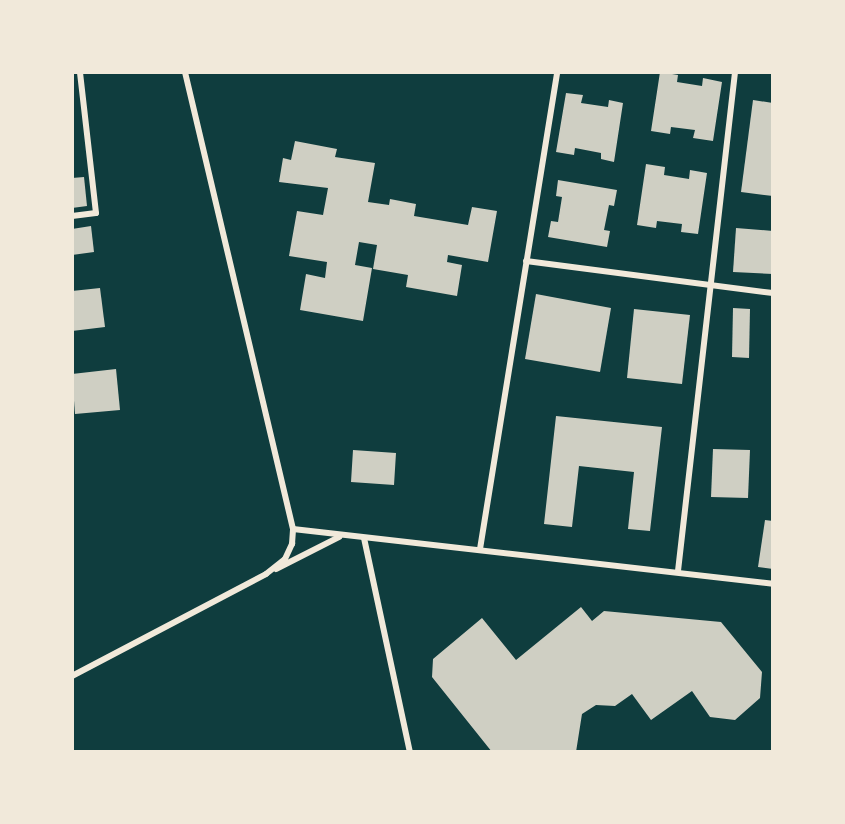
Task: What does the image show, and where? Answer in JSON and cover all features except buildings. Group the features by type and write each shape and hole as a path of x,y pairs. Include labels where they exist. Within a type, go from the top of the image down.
{"street":[{"path":"72,216 96,213 80,72"},
{"path":"185,72 293,529 290,553 266,574"},
{"path":"480,549 557,72"},
{"path":"678,571 735,72"},
{"path":"526,261 709,287 773,293"},
{"path":"293,529 340,536 678,571 773,584"},
{"path":"72,676 340,536"},
{"path":"364,538 410,752"}]}
